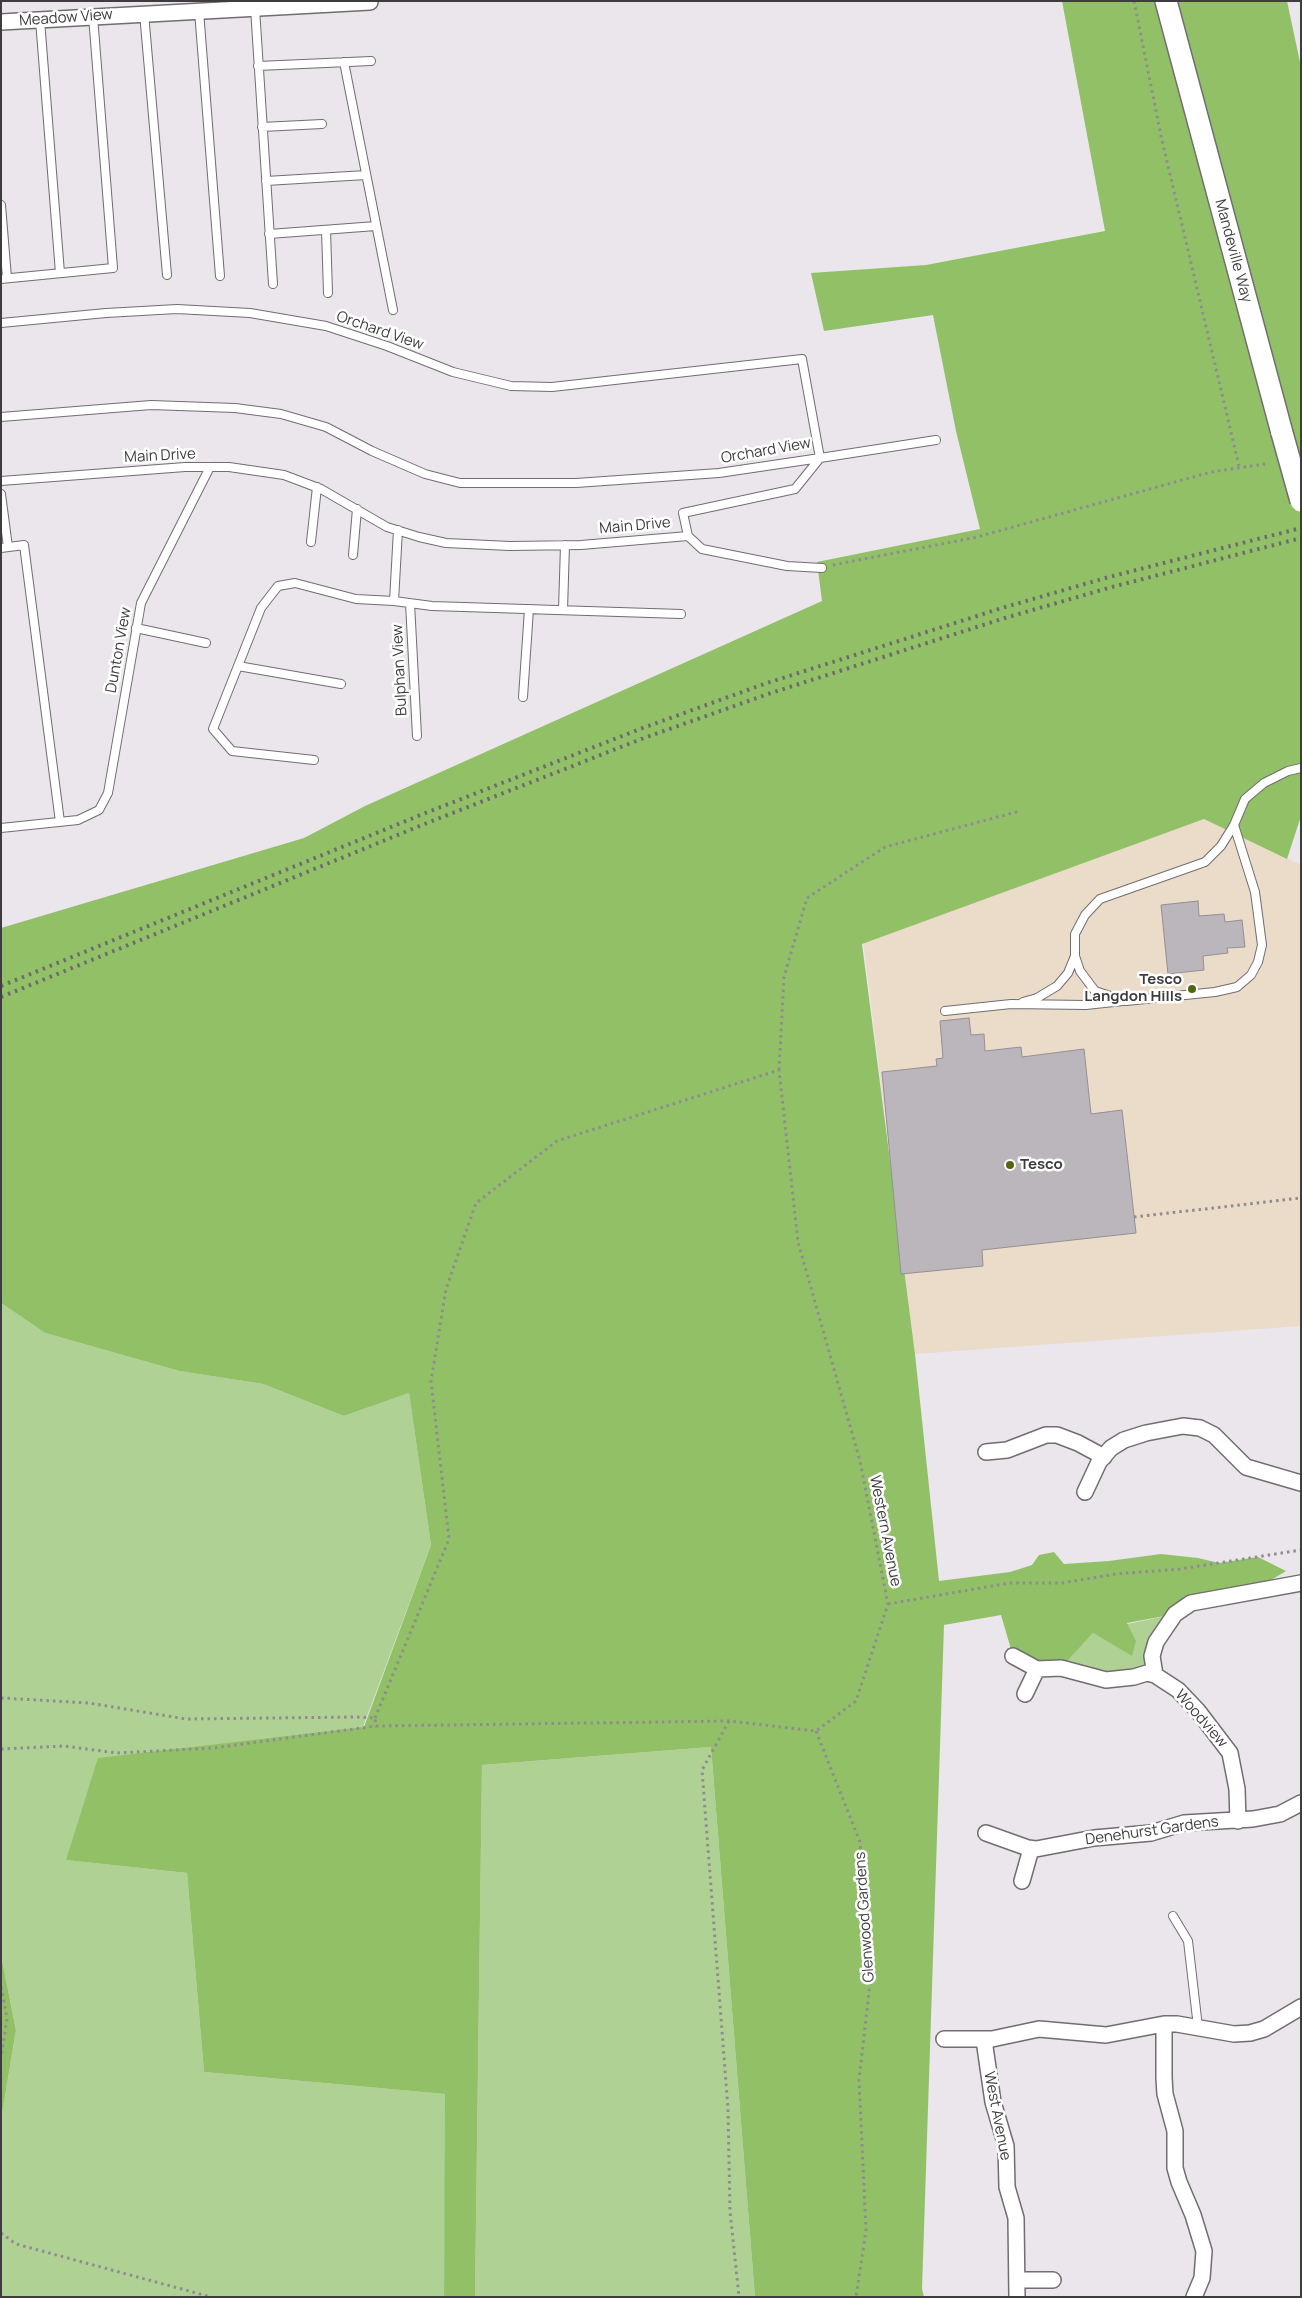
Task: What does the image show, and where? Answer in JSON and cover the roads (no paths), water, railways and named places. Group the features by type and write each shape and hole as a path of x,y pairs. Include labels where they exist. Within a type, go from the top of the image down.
{"main road":[{"name":"Mandeville Way","path":"1166,1 1301,501"}],"street":[{"name":"Meadow View","path":"1,22 370,2"},
{"path":"1086,1492 1104,1457 1111,1448 1124,1440 1176,1426 1200,1428 1214,1435 1246,1467 1301,1483"},
{"path":"986,1452 1019,1448 1046,1435 1057,1435 1078,1443 1104,1457"},
{"path":"1013,1656 1037,1669 1061,1668 1106,1680 1146,1673 1155,1675 1152,1656 1156,1642 1175,1614 1191,1602 1301,1583"},
{"path":"1025,1694 1037,1669"},
{"name":"Woodview","path":"1155,1675 1178,1690 1185,1697 1230,1753 1237,1789 1238,1822"},
{"name":"Denehurst Gardens","path":"986,1834 1031,1849 1094,1838 1151,1834 1184,1823 1206,1820 1238,1822 1280,1814 1301,1803"},
{"path":"1022,1881 1031,1849"},
{"path":"944,2040 984,2040 1039,2029 1106,2035 1164,2024 1198,2027 1234,2034 1250,2033 1269,2026 1301,2007"},
{"path":"1164,2024 1165,2094 1175,2131 1175,2168 1194,2216 1204,2251 1202,2278 1197,2296"},
{"name":"West Avenue","path":"984,2040 993,2102 1006,2146 1007,2187 1016,2218 1017,2297"},
{"path":"1017,2280 1053,2280"}],"lane":[{"path":"254,8 273,284"},
{"path":"199,11 220,276"},
{"path":"144,13 167,275"},
{"path":"1,205 4,278 113,268 93,16"},
{"path":"40,20 60,273"},
{"path":"258,66 371,61"},
{"path":"344,62 393,310"},
{"path":"262,127 322,124"},
{"path":"266,181 366,175"},
{"path":"270,234 376,226"},
{"path":"326,230 328,292"},
{"name":"Orchard View","path":"1,323 106,313 176,309 250,313 326,326 453,372 511,386 552,387 802,360 820,458 719,473 576,483 460,483 425,474 372,451 326,427 281,414 235,408 151,405 1,417"},
{"path":"820,458 936,440"},
{"name":"Main Drive","path":"1,481 157,469 229,467 284,475 317,487 387,527 446,542 510,546 565,545 688,536 683,513 795,489 820,458"},
{"name":"Dunton View","path":"1,828 78,820 99,810 108,793 141,603 148,585 210,467"},
{"path":"311,542 317,487"},
{"path":"1,494 5,547 24,545 60,822"},
{"path":"353,556 357,509"},
{"path":"394,601 398,530"},
{"path":"688,536 702,549 787,566 822,568"},
{"path":"563,610 565,545"},
{"name":"Bulphan View","path":"314,760 232,751 213,729 261,608 278,586 295,583 356,599 432,606 681,614"},
{"name":"Bulphan View","path":"410,603 417,736"},
{"path":"523,697 529,609"},
{"path":"136,628 206,643"},
{"path":"238,666 341,684"},
{"path":"1126,1001 1095,991 1080,971 1075,956 1075,934 1085,914 1100,899 1205,862 1221,846 1234,825 1245,799 1264,783 1288,771 1301,768"},
{"path":"945,1011 1011,1004 1086,1005 1215,992 1237,987 1251,975 1258,962 1262,945 1255,892 1234,825"},
{"path":"1011,1004 1037,998 1057,986 1068,973 1075,956"},
{"path":"1172,1916 1188,1941 1198,2027"}],"railway":[{"path":"1,986 423,814 640,729 767,683 1002,608 1109,577 1301,528"},
{"path":"1,997 427,823 644,738 771,693 1005,618 1112,587 1301,538"}],"place":[{"name":"Tesco Langdon Hills","path":"1192,989"},
{"name":"Tesco","path":"1010,1165"}]}
